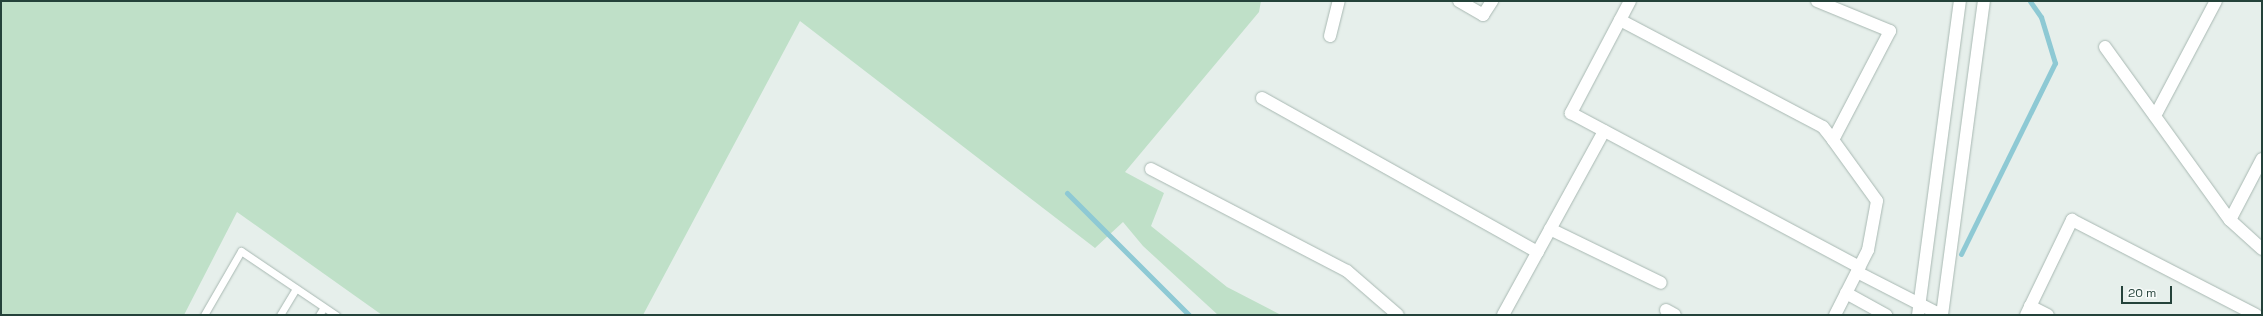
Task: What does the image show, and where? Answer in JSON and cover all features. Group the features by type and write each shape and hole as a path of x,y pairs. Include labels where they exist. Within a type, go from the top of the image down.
{"street":[{"path":"1330,36 1339,1"},
{"path":"1459,1 1483,15 1492,1"},
{"path":"1630,1 1571,113 1858,270 1918,310 1941,315 1984,1"},
{"path":"1816,1 1890,31 1832,140"},
{"path":"1918,310 1960,1"},
{"path":"2155,116 2216,1"},
{"path":"1620,20 1823,127 1877,201 1868,250 1835,315"},
{"path":"2105,47 2230,220 2262,249"},
{"path":"1262,98 1538,252"},
{"path":"1503,315 1604,131"},
{"path":"2230,220 2262,159"},
{"path":"1151,169 1347,271 1398,315"},
{"path":"2048,315 2028,311 2072,220 2256,315"},
{"path":"1550,229 1661,283"},
{"path":"1846,293 1886,315"}],"lane":[{"path":"204,315 241,251 336,315"},
{"path":"280,315 296,288"},
{"path":"319,315 324,307"}],"green space":[{"path":"1,1 1261,1 1259,12 1125,172 1164,193 1151,226 1227,287 1281,315 1218,315 1143,246 1123,222 1095,248 800,21 643,315 382,315 237,212 184,315 1,315"}],"waterway":[{"path":"1961,254 2055,63 2041,17 2030,1"},
{"path":"1067,193 1189,315"}]}
